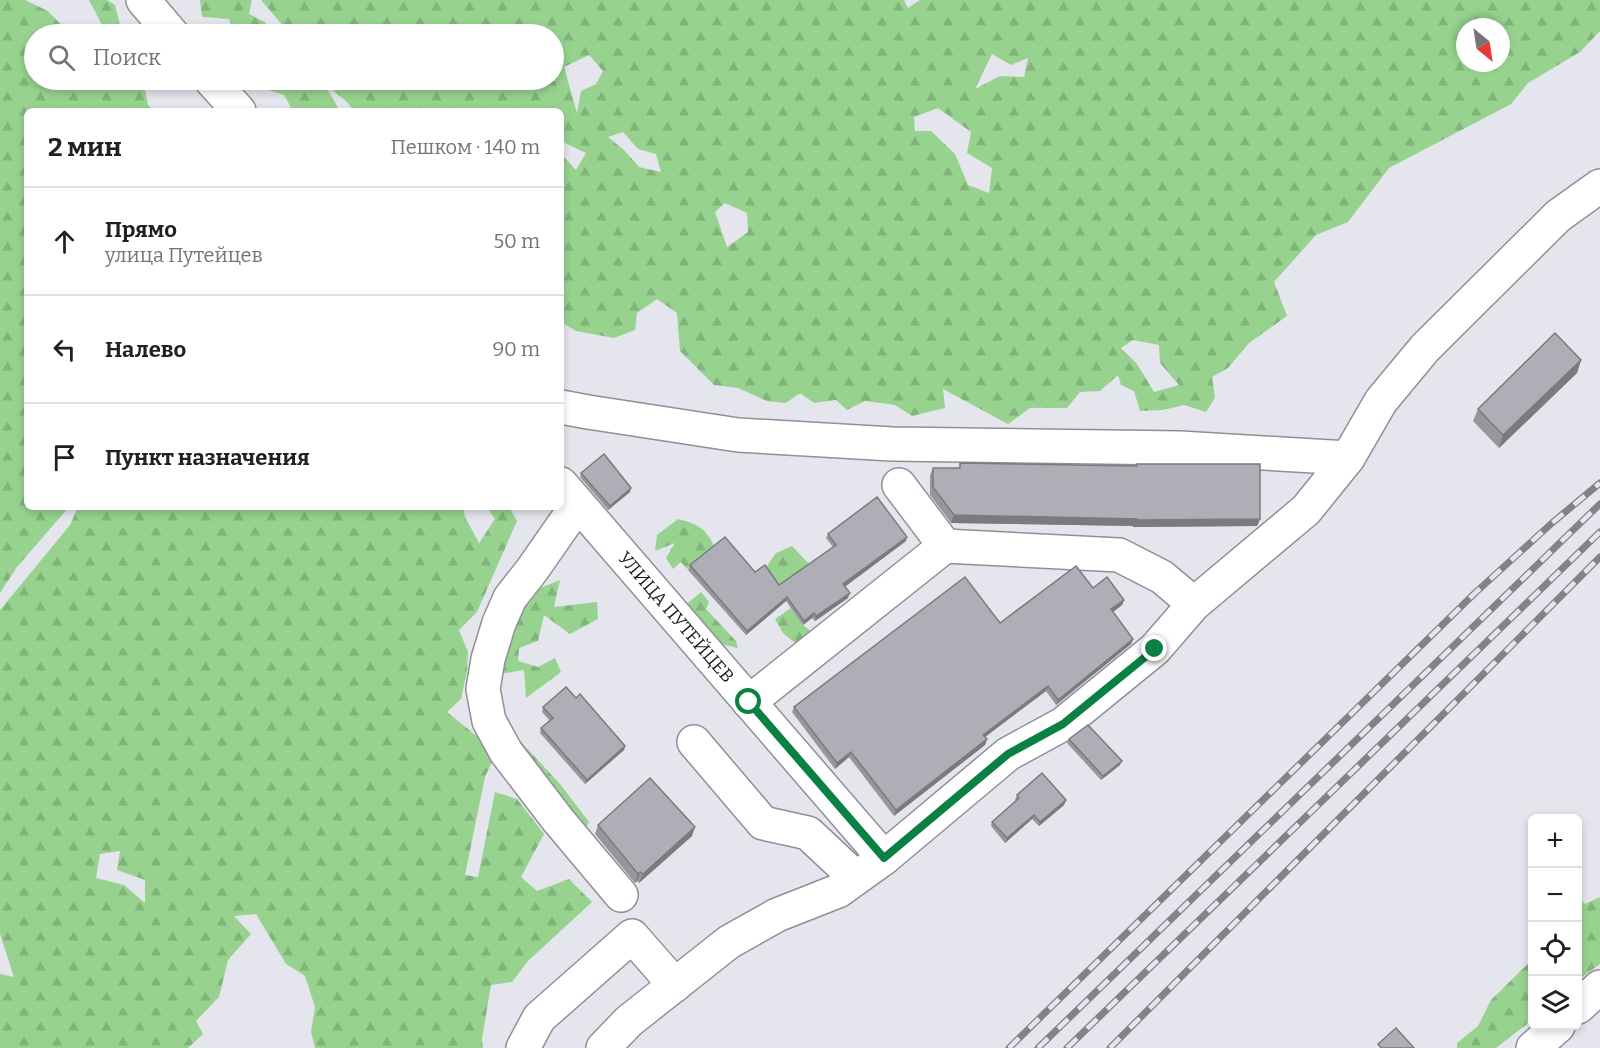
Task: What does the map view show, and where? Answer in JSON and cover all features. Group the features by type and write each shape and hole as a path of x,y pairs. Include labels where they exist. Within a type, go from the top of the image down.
{"street":[{"path":"143,0 163,24"},
{"path":"220,90 236,108"},
{"path":"603,1048 629,1021 729,942 777,915 838,891 884,858 1008,754 1063,724 1155,649 1194,604 1306,510 1348,458 1381,401 1425,348 1558,216 1600,186"},
{"path":"564,407 738,435 891,444 1180,448 1348,458"},
{"path":"899,485 945,546"},
{"name":"УЛИЦА ПУТЕЙЦЕВ","path":"570,494 884,858"},
{"path":"562,510 532,570 510,598 499,623 488,659 483,689 489,721 506,752 558,820 621,895"},
{"path":"749,702 945,546 1119,555 1162,577 1194,604"},
{"path":"694,742 763,823 808,833 856,878"},
{"path":"523,1048 539,1018 632,936 675,985"},
{"path":"1582,1003 1600,987"},
{"path":"1533,1048 1553,1030"}],"green space":[{"path":"0,0 25,0 48,11 60,24 24,24 24,90 145,90 148,105 151,108 24,108 24,510 66,510 17,567 0,593"},
{"path":"89,0 107,0 115,5 120,24 101,24"},
{"path":"200,0 252,0 249,14 266,24 230,24 229,19 202,17"},
{"path":"261,0 904,0 908,8 920,0 1600,0 1600,31 1580,52 1528,83 1511,104 1389,168 1348,222 1316,235 1274,282 1287,316 1249,343 1228,368 1212,377 1215,398 1206,412 1184,405 1163,410 1140,411 1134,391 1121,385 1118,375 1100,391 1080,392 1067,408 1030,408 1008,424 943,389 945,408 912,416 895,405 865,401 847,410 836,400 814,403 800,393 786,403 767,401 738,388 714,385 680,351 677,313 657,299 637,313 635,330 614,338 576,331 564,324 564,157 576,170 586,153 564,142 564,108 352,108 333,90 564,90 564,67 564,24 281,24","holes":["992,54 1011,65 1028,58 1024,77 1000,76 975,89","589,55 603,71 596,84 581,91 577,113 564,67","938,108 971,132 967,153 992,168 989,193 968,185 955,154 931,131 915,131 914,117","623,132 638,149 656,154 661,172 639,167 608,137","725,203 747,213 748,232 727,247 715,212","1133,340 1159,345 1160,363 1179,385 1154,392 1137,364 1121,348"]},
{"path":"268,90 328,90 338,108 291,108 284,95"},
{"path":"77,510 464,510 479,543 495,519 489,510 511,510 517,521 477,612 459,630 468,652 467,671 461,699 447,712 478,737 492,762 485,777 465,875 478,877 495,792 517,799 544,834 521,877 537,891 569,879 592,902 528,961 512,982 491,985 482,1039 483,1048 315,1048 311,1032 315,1007 305,976 286,964 256,914 234,916 251,934 228,960 219,997 196,1021 203,1034 188,1048 0,1048 0,974 14,977 0,934 0,610 70,525","holes":["120,851 117,870 145,880 145,903 124,885 96,878 100,854"]},
{"path":"678,519 701,528 715,548 687,569 681,562 673,569 666,558 675,543 655,551 657,535"},
{"path":"792,546 811,566 778,589 764,570 776,553"},
{"path":"560,580 554,607 597,602 598,619 570,634 544,615 538,641 519,648 518,661 538,667 555,658 561,672 526,698 524,670 500,674 518,612 540,588"},
{"path":"701,592 709,602 706,609 736,641 738,648 721,644 687,604"},
{"path":"791,608 803,625 812,632 805,641 794,642 783,633 775,619"},
{"path":"508,728 560,784 589,822 583,834"},
{"path":"1600,897 1600,964 1582,977 1582,901 1585,904"},
{"path":"1528,964 1528,1023 1496,1048 1457,1048 1457,1043 1478,1026 1491,1000"}],"building":[{"path":"1555,333 1581,360 1503,435 1478,409"},
{"path":"604,454 631,488 610,506 581,473"},
{"path":"960,463 1137,466 1137,464 1260,464 1260,519 1136,520 954,515 933,487 933,468 960,468"},
{"path":"877,497 907,537 843,584 850,593 816,616 814,613 804,621 787,597 747,631 690,565 725,537 755,572 765,565 779,585 836,545 828,534"},
{"path":"1076,566 1093,588 1107,577 1124,600 1111,609 1133,639 1058,700 1048,686 983,735 987,739 896,810 851,752 837,763 794,707 965,577 1000,623"},
{"path":"566,687 576,698 580,694 625,746 587,780 541,728 553,718 543,707"},
{"path":"1088,725 1122,761 1103,776 1069,739"},
{"path":"1042,773 1066,800 1040,822 1034,815 1007,838 992,822"},
{"path":"650,778 695,827 643,874 640,872 638,874 598,825"},
{"path":"1396,1028 1414,1048 1381,1048 1378,1044"}],"railway":[{"path":"1009,1048 1475,593 1600,483"},
{"path":"1038,1048 1600,504"},
{"path":"1067,1048 1600,532"},
{"path":"1110,1048 1600,557"}],"route":[{"path":"749,702 884,858 1008,754 1063,724 1155,649"}]}
